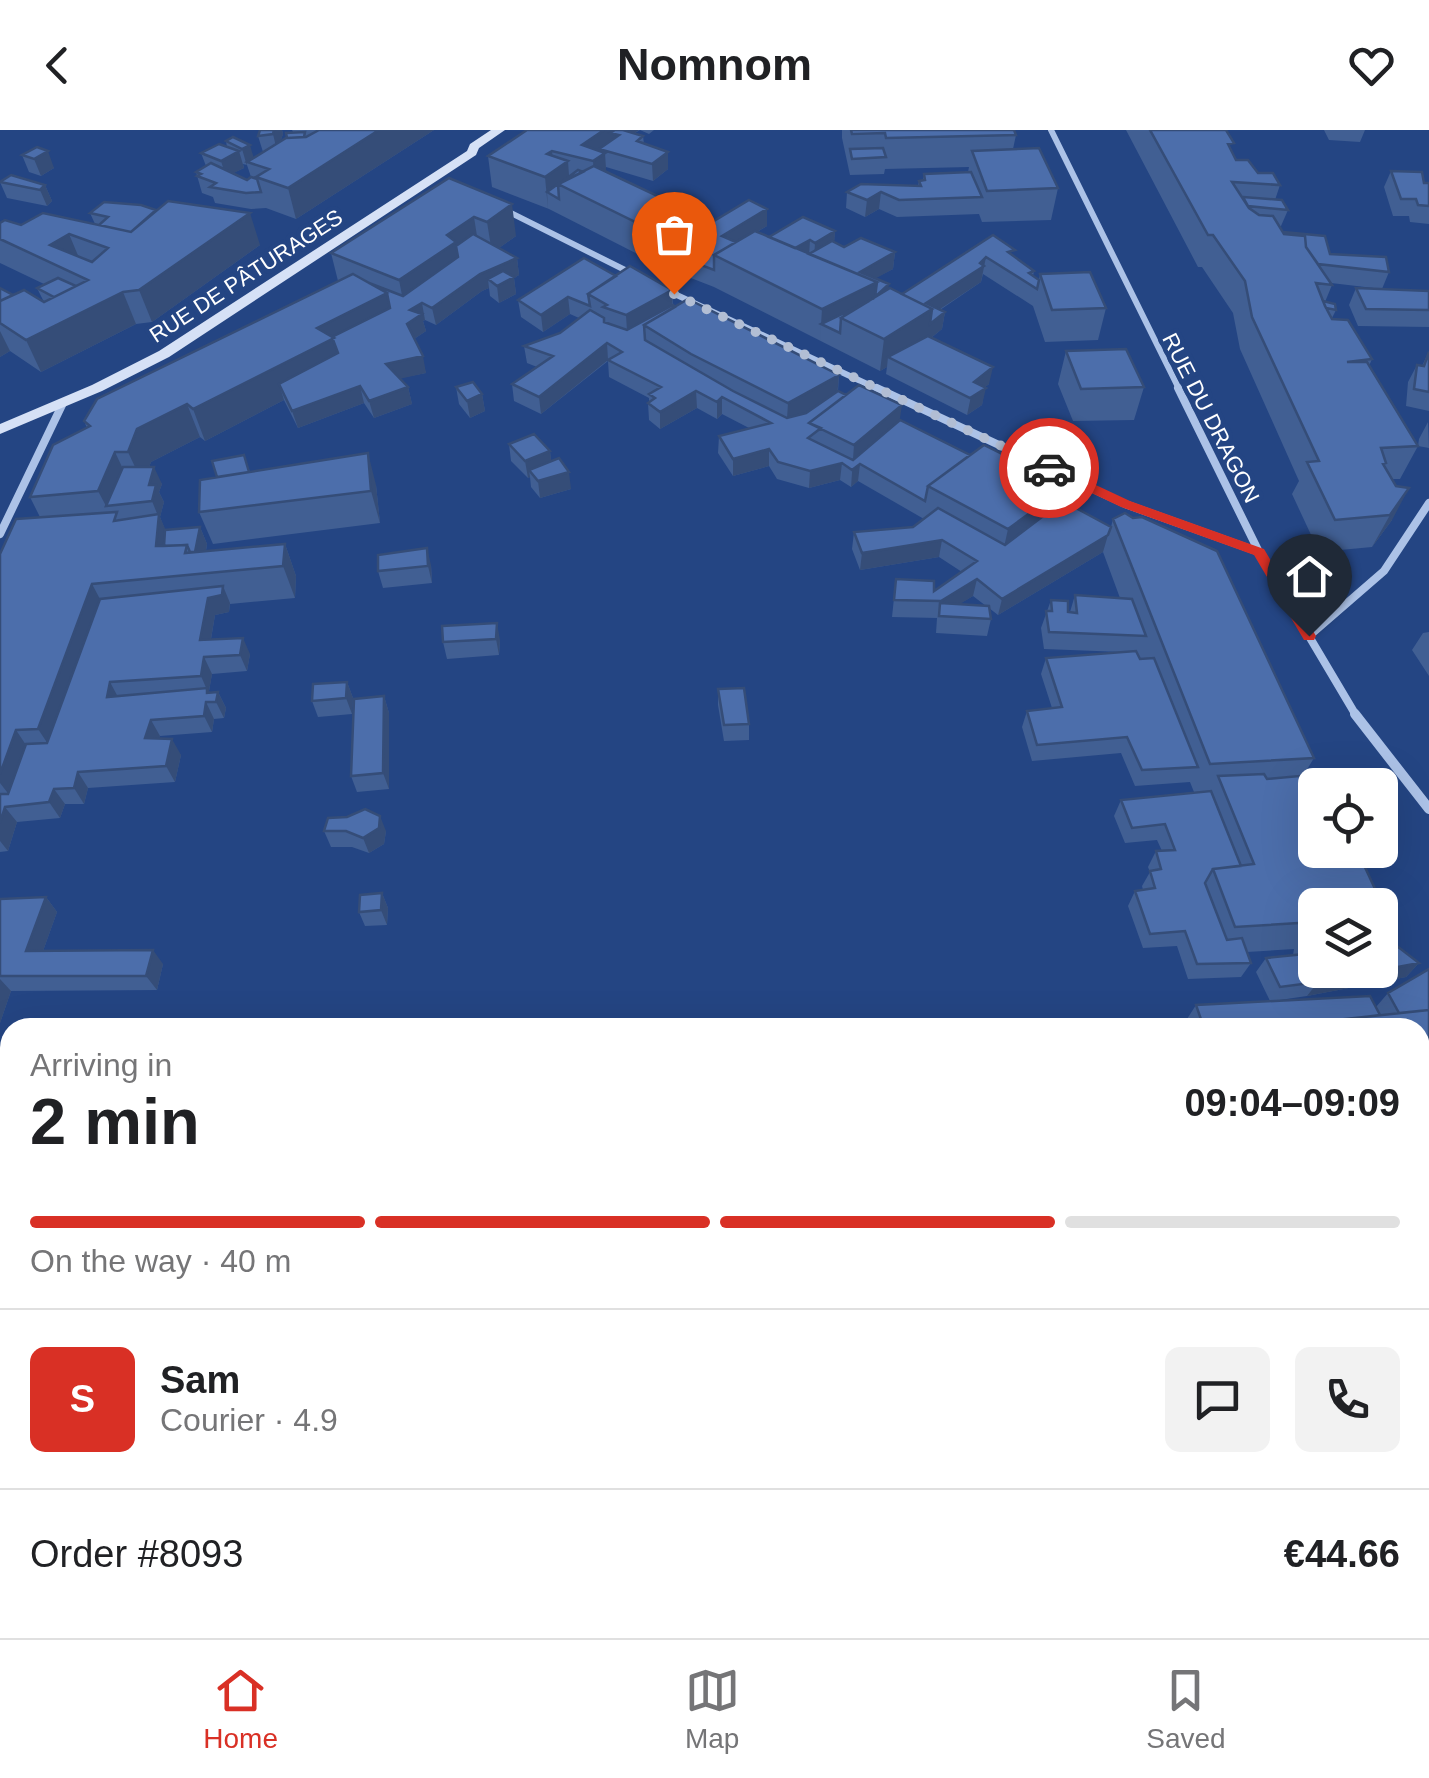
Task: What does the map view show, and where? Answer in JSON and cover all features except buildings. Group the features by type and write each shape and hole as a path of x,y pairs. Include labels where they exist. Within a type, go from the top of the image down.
{"street":[{"name":"RUE DE PÂTURAGES","path":"0,429 176,346 433,178 498,130"},
{"name":"RUE DU DRAGON","path":"1051,130 1259,552 1353,712 1429,809"},
{"path":"433,178 450,184"},
{"path":"500,208 638,277"},
{"path":"656,285 1126,504 1259,552"},
{"path":"0,534 63,402"},
{"path":"1309,636 1384,572 1429,502"}],"way so far":[{"path":"674,294 1049,468"}],"route":[{"path":"1049,468 1126,504 1259,552 1309,636"}]}
